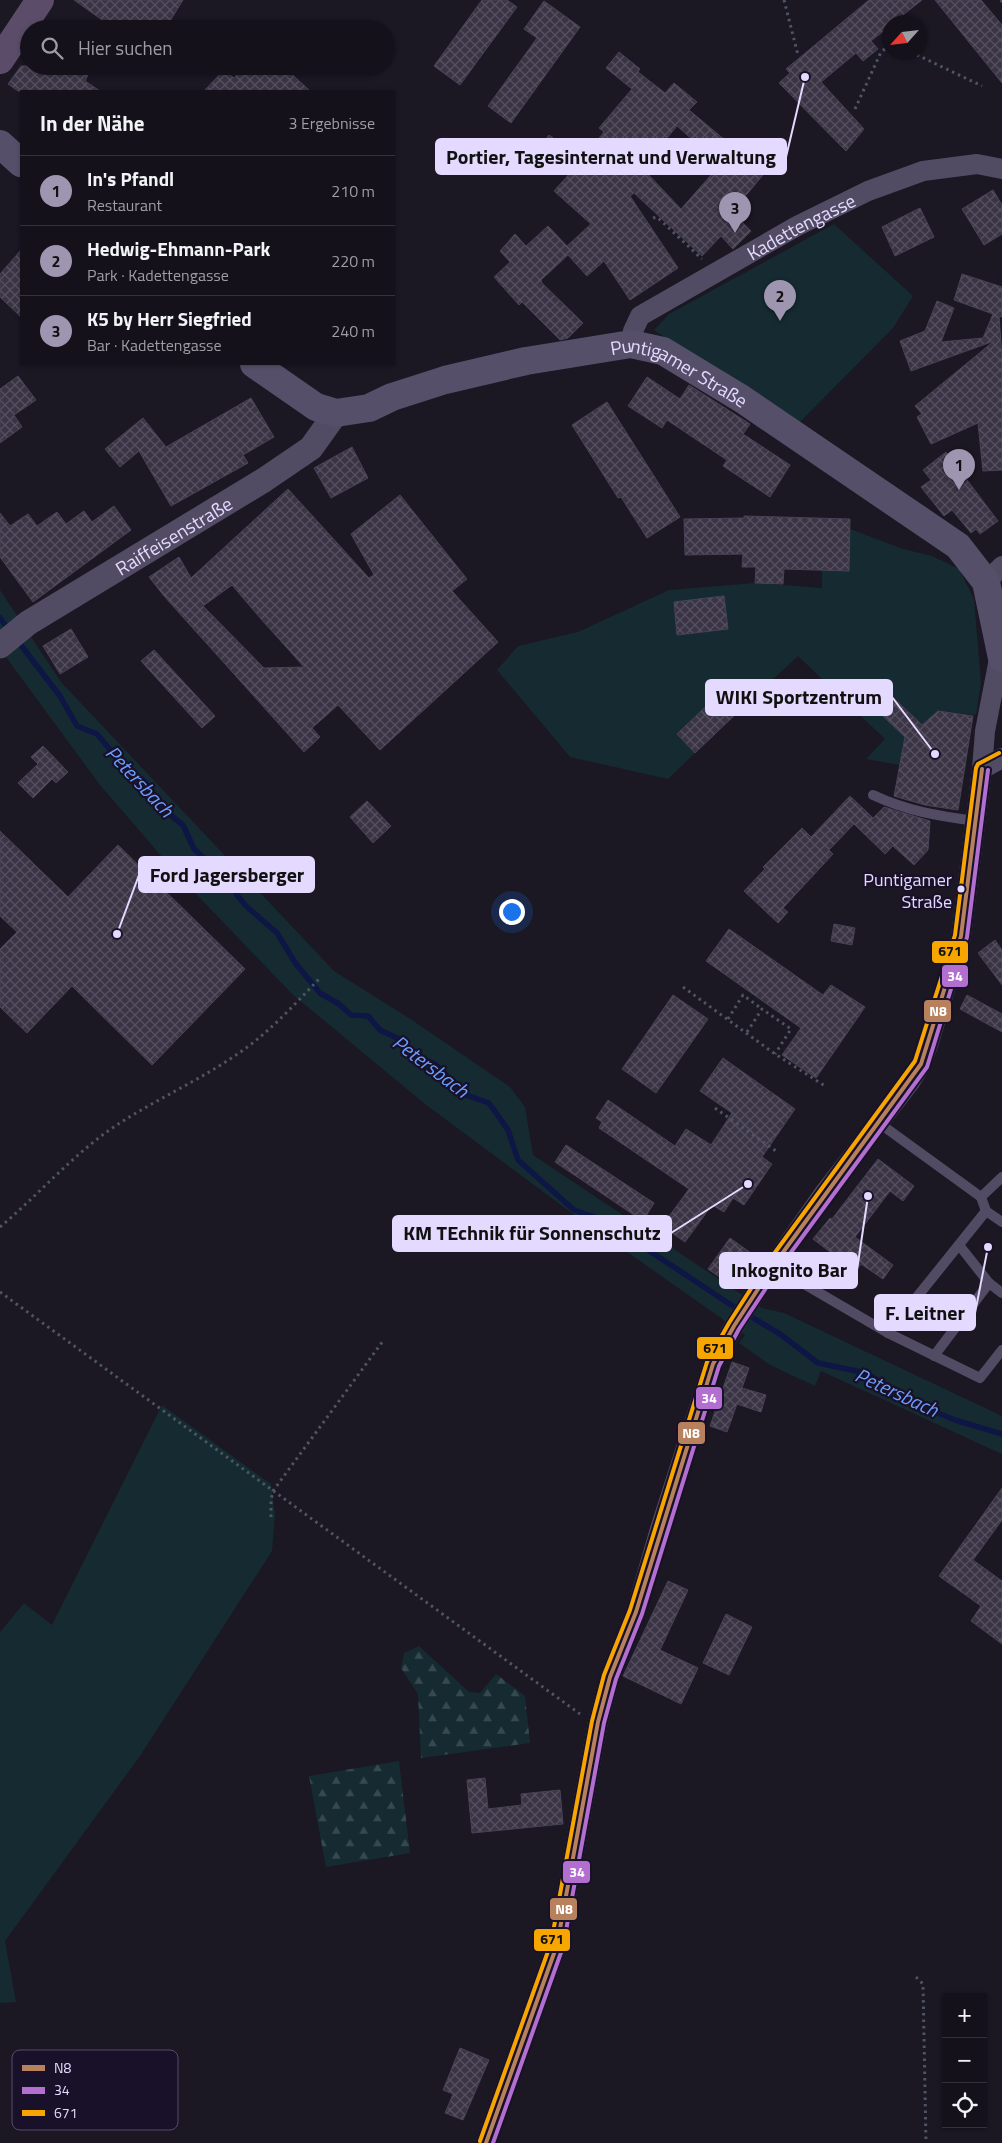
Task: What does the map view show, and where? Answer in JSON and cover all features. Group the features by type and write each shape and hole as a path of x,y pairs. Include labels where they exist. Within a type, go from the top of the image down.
{"main road":[{"path":"27,20 40,0"},
{"path":"0,60 20,30"},
{"path":"0,144 20,162"},
{"name":"Puntigamer Straße","path":"255,365 316,407 336,413 369,408 392,397 444,380 517,363 631,344 663,351 742,399 958,546 994,574 1001,656"}],"street":[{"name":"Kadettengasse","path":"631,344 633,331 640,316 797,226 868,191 923,171 977,164 1002,169"},
{"name":"Raiffeisenstraße","path":"0,646 28,622 264,480 311,448 336,413"},
{"path":"486,2143 557,1945 598,1722 610,1677 636,1612 713,1364 734,1326 772,1266 921,1064 936,1021 961,936 982,768 984,731 1001,656"},
{"path":"982,768 1002,758"}],"lane":[{"path":"873,794 898,807 934,815 976,821"},
{"path":"879,1123 981,1197 986,1211 1002,1222"},
{"path":"981,1197 1002,1177"},
{"path":"888,1333 986,1211"},
{"path":"959,1245 989,1284 1002,1293"},
{"path":"772,1266 888,1333 980,1378 1002,1350"},
{"path":"934,1356 989,1284"}],"path":[{"path":"784,0 798,55"},
{"path":"855,109 882,52"},
{"path":"927,60 982,86"},
{"path":"653,218 657,217 696,253 712,274"},
{"path":"0,1227 27,1204 82,1150 125,1121 234,1057 265,1032 320,978"},
{"path":"682,987 775,1054 825,1086"},
{"path":"728,1019 743,995 791,1030 775,1054"},
{"path":"747,1032 762,1009"},
{"path":"715,1108 776,1151"},
{"path":"0,1292 584,1717 598,1722"},
{"path":"271,1517 270,1500 273,1491 383,1340"},
{"path":"916,1977 923,1984 926,2143"}],"green space":[{"path":"834,224 913,296 893,328 796,426 654,330 669,314"},
{"path":"850,529 903,549 932,556 959,569 974,599 981,683 976,715 938,711 904,742 900,765 866,759 885,739 798,656 739,711 721,692 677,734 695,753 668,779 570,757 497,670 518,646 578,632 669,590 755,583 822,588 822,570 849,571"},
{"path":"0,590 61,682 334,971 412,1020 510,1087 525,1107 533,1155 762,1308 784,1313 1002,1416 1002,1454 821,1371 815,1386 770,1365 739,1343 745,1335 569,1211 425,1104 292,994 176,873 100,785 0,649"},
{"path":"162,1405 271,1484 275,1515 272,1551 140,1756 5,1941 16,2002 0,2003 0,1632 24,1603 52,1625"},
{"path":"419,1646 469,1692 480,1693 496,1674 525,1696 530,1743 421,1758 418,1694 401,1668 404,1653"},
{"path":"399,1761 410,1853 326,1867 309,1776"}],"building":[{"path":"74,0 183,0 171,20 102,20"},
{"path":"482,0 507,0 517,7 460,85 434,66"},
{"path":"869,0 922,0 903,15 882,15 882,32 871,41 878,49 863,61 856,53 821,82 864,129 846,151 779,83 790,73 786,69"},
{"path":"935,0 981,0 1002,25 1002,83"},
{"path":"544,1 580,27 511,123 488,106 537,38 524,29"},
{"path":"619,52 640,69 638,72 665,93 674,83 697,102 689,110 743,155 742,157 763,175 732,212 751,231 733,249 721,236 702,256 634,193 630,196 678,268 630,300 604,261 587,276 568,255 541,280 583,323 568,338 560,340 522,302 519,305 494,277 510,262 500,251 515,234 526,246 548,226 567,246 591,224 554,191 571,172 540,148 549,135 582,160 604,132 599,128 632,89 606,68","holes":["677,126 710,155 708,157 719,166 681,209 642,168"]},
{"path":"20,67 20,75 88,75 85,81 98,90 18,91 8,84"},
{"path":"219,75 230,75 234,78 237,75 293,75 309,90 205,90"},
{"path":"993,190 1002,205 1002,234 984,245 962,209"},
{"path":"920,208 934,237 895,256 882,227"},
{"path":"20,251 20,316 0,297 0,274"},
{"path":"962,274 1002,287 1002,317 999,316 1002,357 1002,470 983,471 978,423 931,444 917,417 922,414 915,406 994,341 911,371 900,341 925,331 937,301 954,308 941,342 983,338 993,314 954,300"},
{"path":"18,376 36,400 14,415 22,427 0,443 0,389"},
{"path":"647,377 680,399 689,385 750,424 743,434 790,465 770,497 723,466 727,460 667,420 662,428 628,406"},
{"path":"251,398 274,437 243,455 248,463 171,506 139,451 120,467 105,449 143,418 166,447"},
{"path":"607,402 680,517 647,538 621,497 618,498 572,425"},
{"path":"352,447 368,478 331,498 314,468"},
{"path":"946,452 998,521 980,534 976,529 971,533 952,510 944,516 921,487 931,480 923,470"},
{"path":"288,489 369,578 374,575 351,534 400,495 467,579 452,591 498,642 380,750 338,705 312,728 320,737 304,752 149,577 179,557 191,578","holes":["232,585 304,667 264,668 203,606"]},
{"path":"114,506 131,530 33,602 0,557 0,513 10,526 28,514 37,526 57,512 66,524 84,511 92,522"},
{"path":"744,516 850,519 849,571 784,569 783,584 755,583 756,567 742,567 743,554 685,555 684,519 744,518"},
{"path":"724,596 728,629 677,635 674,602"},
{"path":"71,629 88,657 60,674 43,646"},
{"path":"154,650 215,716 202,728 141,661"},
{"path":"880,685 922,725 938,711 973,716 958,810 925,805 894,796 905,737 866,700"},
{"path":"721,692 739,711 695,753 677,734"},
{"path":"43,746 68,772 56,783 52,779 33,798 18,783 38,764 31,757"},
{"path":"850,796 873,818 884,807 930,821 928,850 914,865 893,846 885,854 854,824 829,850 833,854 783,908 788,912 778,923 744,891 765,869 763,867 802,828 811,837"},
{"path":"367,801 391,826 373,843 350,817"},
{"path":"0,831 68,897 118,845 245,969 152,1065 72,986 27,1033 0,1007 0,949 17,932 0,916"},
{"path":"834,924 855,928 852,945 831,941"},
{"path":"729,929 823,995 831,985 865,1007 816,1078 782,1055 801,1028 706,961"},
{"path":"995,940 1002,950 1002,985 978,953"},
{"path":"673,995 708,1019 656,1093 622,1069"},
{"path":"967,995 1002,1014 1002,1032 960,1009"},
{"path":"723,1058 795,1109 762,1157 772,1164 744,1205 733,1198 724,1212 712,1205 685,1242 662,1226 689,1189 599,1128 602,1122 596,1118 608,1100 675,1146 686,1129 711,1145 732,1113 700,1091"},
{"path":"566,1145 654,1203 643,1221 555,1162"},
{"path":"878,1159 914,1186 903,1201 890,1191 855,1237 893,1265 883,1279 861,1264 855,1271 813,1239 830,1218 832,1219"},
{"path":"730,1238 755,1256 734,1287 708,1269"},
{"path":"732,1362 749,1368 742,1388 766,1395 761,1412 737,1404 727,1432 710,1426"},
{"path":"1002,1488 1002,1520 973,1560 1002,1581 1002,1644 971,1621 981,1606 939,1576"},
{"path":"668,1581 688,1590 660,1650 698,1668 681,1704 623,1676"},
{"path":"726,1614 752,1627 729,1675 703,1663"},
{"path":"485,1778 488,1809 522,1805 521,1794 560,1790 563,1824 472,1833 467,1780"},
{"path":"460,2048 489,2060 463,2120 445,2113 453,2094 443,2090"}],"waterway":[{"name":"Petersbach","path":"0,618 9,630"},
{"name":"Petersbach","path":"17,640 60,696 77,726 97,734 128,771 143,780 152,790 159,806 183,825 194,849 206,860 227,874 232,880 237,895 246,906 277,933 296,964 320,993 339,1004 351,1015 368,1016 380,1030 399,1039 414,1055 435,1064 466,1095 489,1103 508,1130 518,1160 574,1210 603,1220 728,1303 780,1334 818,1363 866,1373 923,1407 955,1420 1002,1434"}],"transit line":[{"name":"671","path":"480,2141 551,1943 592,1721 604,1675 630,1610 707,1362 729,1323 768,1262 915,1061 955,935 976,768 978,764 999,753"},
{"name":"N8","path":"486,2143 557,1945 598,1722 610,1677 636,1612 713,1364 734,1326 773,1266 921,1064 961,936 982,769"},
{"name":"34","path":"493,2143 563,1947 604,1723 616,1679 642,1614 719,1366 739,1329 778,1270 927,1067 967,937 988,770"}],"place":[{"name":"Portier, Tagesinternat und Verwaltung","path":"805,77"},
{"name":"K5 by Herr Siegfried","path":"735,233"},
{"name":"Hedwig-Ehmann-Park","path":"780,321"},
{"name":"In's Pfandl","path":"959,490"},
{"name":"WIKI Sportzentrum","path":"935,754"},
{"name":"Puntigamer Straße","path":"961,889"},
{"name":"Ford Jagersberger","path":"117,934"},
{"name":"KM TEchnik für Sonnenschutz","path":"748,1184"},
{"name":"Inkognito Bar","path":"868,1196"},
{"name":"F. Leitner","path":"988,1247"}]}
